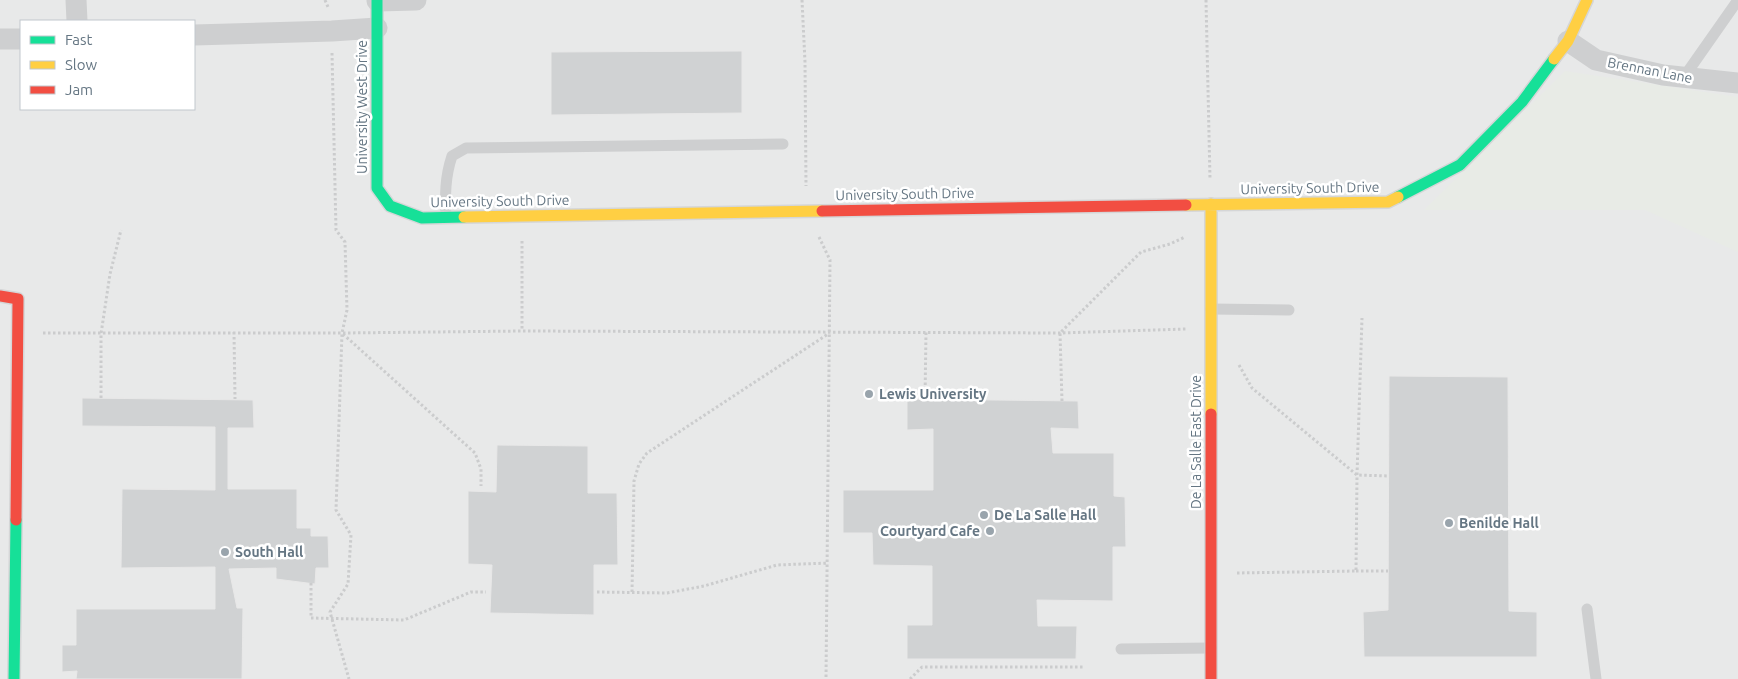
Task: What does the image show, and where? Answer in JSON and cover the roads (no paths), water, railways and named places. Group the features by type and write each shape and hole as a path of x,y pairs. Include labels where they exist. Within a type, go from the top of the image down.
{"street":[{"path":"76,0 77,20"},
{"path":"377,0 416,0"},
{"name":"University West Drive","path":"377,0 377,188 390,206 422,218"},
{"path":"1568,41 1587,0"},
{"path":"195,34 332,31 377,28"},
{"path":"0,39 20,39"},
{"name":"Brennan Lane","path":"1568,41 1596,60 1663,75 1738,83"},
{"name":"University South Drive","path":"422,218 1388,202 1460,165 1522,102 1568,41"},
{"name":"De La Salle East Drive","path":"1211,204 1211,679"},
{"path":"0,296 18,300 14,679"}],"lane":[{"path":"1684,77 1738,0"},
{"path":"446,217 445,186 448,168 452,156 466,148 783,144"},
{"path":"1211,309 1289,310"},
{"path":"1587,609 1596,679"},
{"path":"1120,649 1211,648"}],"place":[{"name":"Lewis University","path":"869,394"},
{"name":"De La Salle Hall","path":"984,515"},
{"name":"Benilde Hall","path":"1449,523"},
{"name":"Courtyard Cafe","path":"990,531"},
{"name":"South Hall","path":"225,552"}]}
